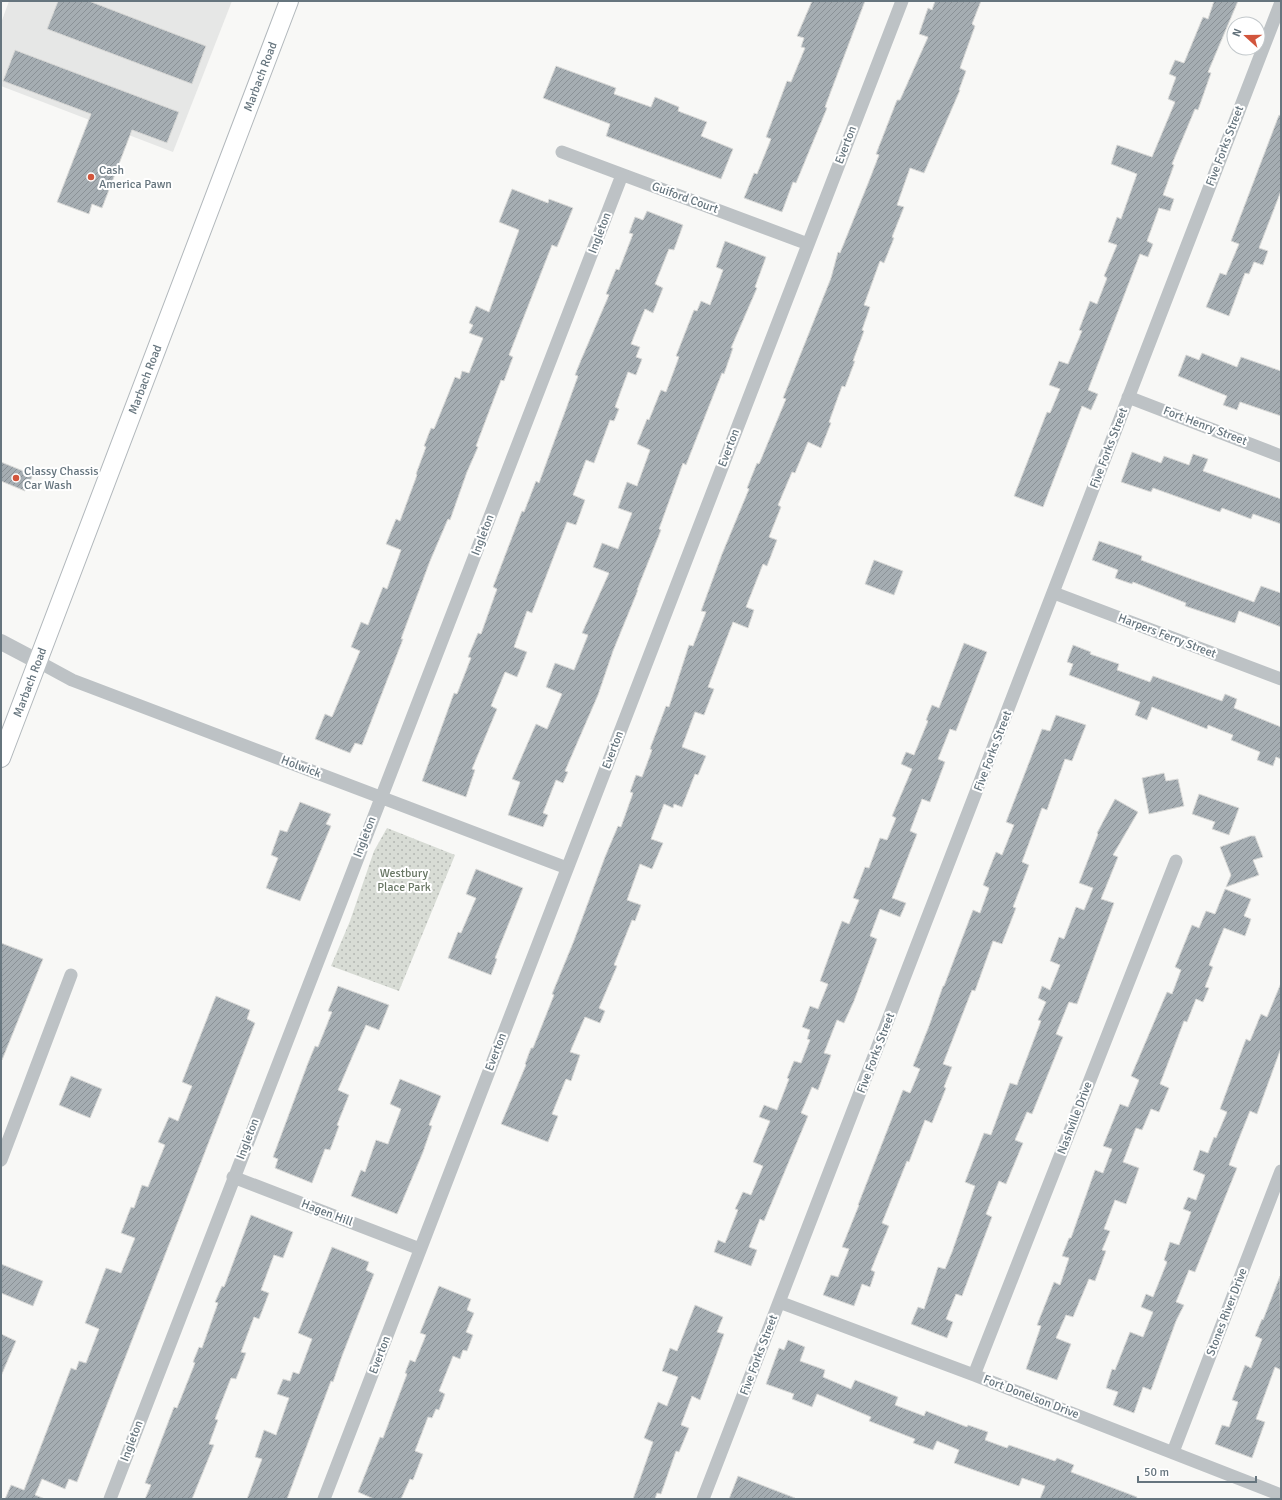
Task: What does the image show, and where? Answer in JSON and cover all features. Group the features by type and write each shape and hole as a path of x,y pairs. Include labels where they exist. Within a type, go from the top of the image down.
{"main road":[{"name":"Marbach Road","path":"1,758 289,1"}],"street":[{"name":"Everton","path":"324,1499 902,1"},
{"name":"Five Forks Street","path":"703,1499 1281,2"},
{"name":"Guiford Court","path":"562,152 808,244"},
{"name":"Ingleton","path":"110,1499 233,1177 622,175"},
{"name":"Fort Henry Street","path":"1128,397 1281,456"},
{"name":"Harpers Ferry Street","path":"1054,593 1281,678"},
{"path":"1,642 37,661"},
{"name":"Holwick","path":"37,661 72,680 567,868"},
{"name":"Nashville Drive","path":"974,1374 1176,861"},
{"path":"1,1160 4,1146 71,975"},
{"name":"Stones River Drive","path":"1173,1452 1281,1171"},
{"name":"Hagen Hill","path":"233,1177 420,1249"},
{"name":"Fort Donelson Drive","path":"779,1302 974,1374 1281,1495"}],"shaded area":[{"path":"9,1 232,1 173,152 1,86 1,23"}],"green space":[{"name":"Westbury Place Park","path":"387,828 455,855 399,991 331,966 350,921 374,851"}],"building":[{"path":"58,1 89,1 206,46 192,84 47,29"},
{"path":"812,1 865,1 825,107 827,108 796,183 793,182 782,212 744,198 754,173 757,174 771,139 766,137 787,81 791,82 805,48 801,47 804,38 797,36"},
{"path":"935,1 981,1 972,24 975,26 960,68 966,71 960,90 924,173 910,168 897,205 904,207 892,237 894,238 884,263 880,261 864,305 870,307 862,330 864,331 845,387 842,386 829,422 831,423 821,448 808,442 795,473 792,472 778,505 781,507 769,537 777,540 767,566 763,564 746,607 754,610 748,628 733,622 708,687 714,689 704,715 695,712 682,747 706,756 698,775 695,774 682,807 674,804 673,808 664,804 651,839 663,843 652,869 640,864 627,900 641,905 635,921 632,920 614,965 617,966 599,1008 605,1011 600,1023 585,1017 570,1052 580,1055 571,1081 566,1079 552,1114 558,1116 548,1142 501,1124 554,995 552,994 605,857 618,826 621,827 633,793 630,792 636,775 642,777 652,750 650,749 651,746 666,706 669,707 689,645 693,646 706,612 701,611 722,554 749,489 747,488 757,463 759,464 786,399 783,398 831,278 838,252 840,253 869,181 879,155 876,154 897,100 900,100 928,37 919,34 928,8 932,10"},
{"path":"1214,1 1238,1 1232,16 1226,16 1226,29 1208,72 1211,73 1198,110 1195,109 1172,164 1174,165 1163,195 1174,199 1170,211 1159,208 1147,241 1153,244 1148,257 1140,254 1088,390 1098,394 1091,410 1082,406 1043,507 1014,496 1047,412 1050,413 1060,389 1049,385 1059,361 1068,364 1082,331 1079,330 1090,301 1097,304 1107,278 1104,276 1117,245 1108,242 1117,217 1121,219 1137,174 1111,164 1117,145 1152,157 1175,102 1168,99 1176,77 1169,74 1175,60 1184,63 1203,17 1208,19"},
{"path":"15,50 179,112 167,143 132,130 102,208 92,204 89,214 57,202 91,114 3,81"},
{"path":"556,66 616,88 614,94 651,107 655,97 679,107 678,111 707,122 701,136 733,149 721,179 606,136 610,124 543,98"},
{"path":"1279,115 1281,116 1281,191 1259,248 1268,251 1263,265 1254,262 1249,274 1245,273 1229,316 1206,307 1220,273 1226,275 1239,244 1231,241"},
{"path":"512,189 548,203 549,199 573,208 557,247 552,245 509,355 513,357 504,381 501,380 476,446 478,447 467,472 450,520 448,519 430,561 401,639 403,639 362,745 355,743 350,753 315,739 325,714 332,717 360,651 351,647 361,622 368,625 383,587 387,589 401,550 386,544 396,519 400,521 417,475 416,474 426,447 424,446 431,428 434,429 455,377 460,379 462,371 469,373 483,338 469,333 473,325 469,323 476,306 489,312 519,230 499,222"},
{"path":"647,211 683,225 674,250 669,249 655,284 663,288 653,313 645,309 631,344 640,347 636,357 642,359 636,375 628,372 615,407 619,409 614,421 610,420 594,463 586,460 573,495 585,500 576,525 567,522 532,613 527,611 514,647 527,652 517,677 505,672 491,706 497,709 472,769 475,770 466,797 422,781 454,693 457,694 471,658 468,657 478,633 481,634 497,589 493,587 522,511 524,512 536,481 539,483 578,376 575,375 609,295 606,294 616,269 619,270 633,234 629,233 635,217 643,220"},
{"path":"725,241 766,257 755,287 757,288 731,348 733,348 724,374 722,373 686,465 683,463 659,529 661,530 613,651 598,695 565,771 568,772 563,783 556,780 543,813 548,815 543,827 508,815 520,782 512,779 536,724 547,729 562,694 546,687 555,663 574,670 588,635 582,633 609,573 593,567 602,543 618,549 632,513 618,508 627,482 637,486 650,450 637,444 647,419 649,420 661,390 666,392 679,357 676,356 694,310 697,311 701,301 710,305 723,270 716,267"},
{"path":"1202,353 1237,367 1241,357 1281,371 1281,416 1240,402 1237,410 1223,405 1227,396 1178,376 1186,355 1199,360"},
{"path":"1132,452 1161,463 1164,456 1189,465 1193,454 1208,459 1203,471 1281,499 1281,524 1253,514 1251,519 1222,508 1220,512 1153,488 1151,492 1121,482"},
{"name":"Classy Chassis Car Wash","path":"1,462 33,475 25,491 1,481"},
{"path":"1099,541 1142,556 1141,560 1254,602 1261,586 1281,593 1281,627 1239,611 1235,623 1185,606 1186,603 1133,582 1132,584 1115,578 1118,570 1092,560"},
{"path":"874,560 903,571 894,595 865,584"},
{"path":"964,643 987,652 956,731 950,729 938,759 945,762 930,802 922,799 910,831 917,834 892,898 906,903 900,917 880,909 870,936 877,939 854,1001 844,1023 837,1020 824,1053 831,1055 818,1090 812,1087 801,1113 808,1116 764,1221 760,1219 749,1247 757,1250 751,1266 714,1252 718,1240 725,1243 738,1210 735,1209 743,1192 751,1195 763,1166 753,1162 770,1121 759,1117 764,1105 777,1110 794,1061 801,1063 810,1040 807,1039 810,1030 802,1027 810,1006 818,1009 828,984 820,981 842,921 849,924 859,900 853,898 865,867 869,868 880,838 887,840 896,818 892,816 912,769 901,764 906,752 914,755 928,721 926,720 932,705 939,708"},
{"path":"1073,645 1091,652 1090,654 1119,664 1117,670 1150,682 1153,676 1222,701 1225,694 1237,699 1234,708 1281,727 1281,759 1276,757 1273,766 1257,760 1260,752 1231,740 1233,735 1208,725 1207,729 1152,707 1147,720 1135,715 1140,702 1069,675 1073,664 1067,662"},
{"path":"1056,715 1086,725 1072,761 1065,759 1047,810 1042,808 1022,862 1029,865 1013,907 1016,908 1002,944 993,941 975,991 972,990 943,1064 952,1067 944,1087 946,1088 932,1123 925,1120 909,1162 907,1161 882,1223 889,1226 871,1270 875,1272 870,1287 862,1284 854,1306 823,1295 831,1275 838,1277 849,1249 842,1247 903,1090 910,1093 920,1069 913,1066 973,910 980,913 989,888 983,885 996,852 1002,855 1014,825 1006,822 1042,729 1050,731"},
{"path":"1164,773 1166,781 1178,779 1184,806 1149,814 1142,778"},
{"path":"1199,794 1239,808 1229,835 1212,829 1215,822 1192,814"},
{"path":"1115,799 1138,812 1113,855 1118,857 1101,899 1114,903 1077,1004 1069,1002 1056,1034 1063,1037 1032,1114 1027,1112 1015,1140 1023,1143 1006,1184 999,1181 986,1214 992,1217 962,1296 956,1294 946,1319 953,1322 947,1338 911,1324 918,1307 924,1309 938,1267 945,1269 952,1252 975,1186 965,1182 984,1133 991,1135 1010,1083 1017,1085 1041,1021 1038,1020 1046,1002 1038,998 1042,986 1050,990 1060,965 1050,961 1059,937 1064,939 1076,907 1084,910 1093,888 1079,883 1098,834 1097,833"},
{"path":"300,802 331,814 326,824 331,826 300,901 266,888 278,858 271,855 280,830 287,832"},
{"path":"1250,836 1255,836 1263,857 1253,860 1259,875 1226,887 1231,875 1220,847"},
{"path":"476,869 523,888 495,958 497,959 491,975 448,958 458,932 461,933 476,898 466,894"},
{"path":"1225,889 1251,899 1244,916 1251,919 1245,936 1224,928 1209,965 1213,967 1205,987 1209,988 1203,1002 1196,999 1187,1022 1184,1021 1160,1084 1169,1088 1159,1112 1151,1109 1142,1130 1136,1128 1123,1162 1139,1168 1126,1204 1115,1200 1104,1229 1110,1231 1102,1250 1106,1251 1095,1281 1089,1279 1073,1317 1066,1315 1056,1338 1071,1344 1057,1380 1026,1369 1041,1326 1037,1325 1054,1282 1060,1285 1069,1258 1062,1256 1069,1238 1071,1238 1095,1170 1103,1173 1112,1149 1103,1146 1120,1104 1128,1107 1139,1080 1131,1076 1167,992 1172,994 1181,970 1175,967 1192,925 1199,928 1206,911 1215,914"},
{"path":"1,943 43,959 2,1060 1,1059"},
{"path":"1281,983 1281,1048 1257,1114 1250,1111 1236,1146 1229,1165 1237,1168 1195,1272 1189,1270 1176,1302 1184,1305 1176,1321 1151,1390 1143,1387 1134,1413 1113,1405 1118,1392 1106,1388 1112,1369 1115,1370 1130,1332 1143,1337 1153,1312 1141,1307 1146,1294 1153,1297 1167,1262 1164,1260 1170,1242 1179,1245 1191,1212 1183,1209 1188,1197 1196,1200 1205,1175 1193,1170 1200,1150 1208,1153 1214,1137 1216,1138 1227,1112 1220,1109 1246,1039 1250,1041 1261,1014 1267,1017"},
{"path":"338,986 389,1005 379,1030 366,1025 353,1055 338,1090 349,1095 337,1125 339,1126 330,1150 325,1149 312,1183 275,1168 278,1159 273,1157 308,1063 315,1046 318,1047 332,1012 328,1011"},
{"path":"216,996 250,1010 247,1019 255,1023 77,1482 69,1479 65,1489 42,1479 35,1495 45,1499 5,1499 11,1485 24,1490 71,1368 76,1370 79,1361 86,1363 99,1329 85,1323 106,1268 121,1273 135,1238 121,1233 131,1207 134,1208 142,1185 148,1187 165,1145 158,1142 169,1117 178,1121 192,1086 182,1082"},
{"path":"71,1076 102,1089 90,1118 59,1105"},
{"path":"400,1079 441,1096 429,1125 432,1126 423,1152 397,1214 351,1196 361,1170 365,1172 376,1140 388,1144 401,1109 390,1104"},
{"path":"251,1215 293,1232 283,1258 274,1255 261,1290 269,1293 259,1319 254,1317 241,1352 246,1353 236,1379 231,1378 215,1419 218,1420 209,1444 214,1445 192,1499 145,1499 151,1485 145,1483 174,1407 177,1408 195,1363 193,1362 199,1347 202,1348 218,1303 215,1302 222,1286 224,1287"},
{"path":"332,1247 369,1262 366,1270 374,1274 333,1382 331,1381 287,1499 247,1499 262,1459 255,1457 264,1430 276,1435 289,1398 277,1394 283,1379 290,1381 293,1372 299,1374 312,1339 298,1333"},
{"path":"1,1264 43,1281 33,1306 1,1293"},
{"path":"1280,1276 1281,1370 1275,1367 1256,1419 1265,1422 1252,1458 1215,1444 1222,1425 1229,1427 1238,1402 1232,1400 1245,1365 1251,1368 1262,1339 1255,1336 1262,1319 1263,1320"},
{"path":"439,1286 471,1299 467,1310 474,1313 466,1332 473,1335 467,1351 463,1350 460,1359 453,1356 439,1391 445,1394 439,1410 436,1409 432,1418 428,1417 415,1451 423,1454 413,1480 410,1479 401,1499 374,1499 358,1492 380,1437 383,1438 407,1374 405,1373 410,1360 415,1362 426,1335 420,1333"},
{"path":"695,1305 723,1317 717,1332 724,1334 700,1400 692,1396 681,1425 689,1428 679,1452 676,1451 661,1494 657,1493 655,1499 633,1499 653,1442 644,1438 658,1402 667,1406 678,1377 662,1371 670,1348 677,1351"},
{"path":"1,1334 16,1341 1,1376"},
{"path":"788,1340 805,1347 800,1361 825,1370 823,1377 851,1389 855,1380 898,1397 895,1405 924,1416 926,1411 967,1427 968,1425 988,1432 985,1440 1007,1448 1009,1445 1055,1461 1057,1458 1074,1465 1071,1472 1137,1497 1136,1499 1040,1499 1045,1486 1022,1478 1019,1486 954,1463 959,1450 937,1441 933,1450 913,1443 915,1439 869,1421 871,1417 817,1394 812,1407 792,1399 794,1394 766,1384 779,1348 784,1350"},
{"path":"738,1476 795,1498 795,1499 729,1499"}],"place":[{"name":"Cash America Pawn","path":"91,177"},
{"name":"Classy Chassis Car Wash","path":"16,478"}]}
